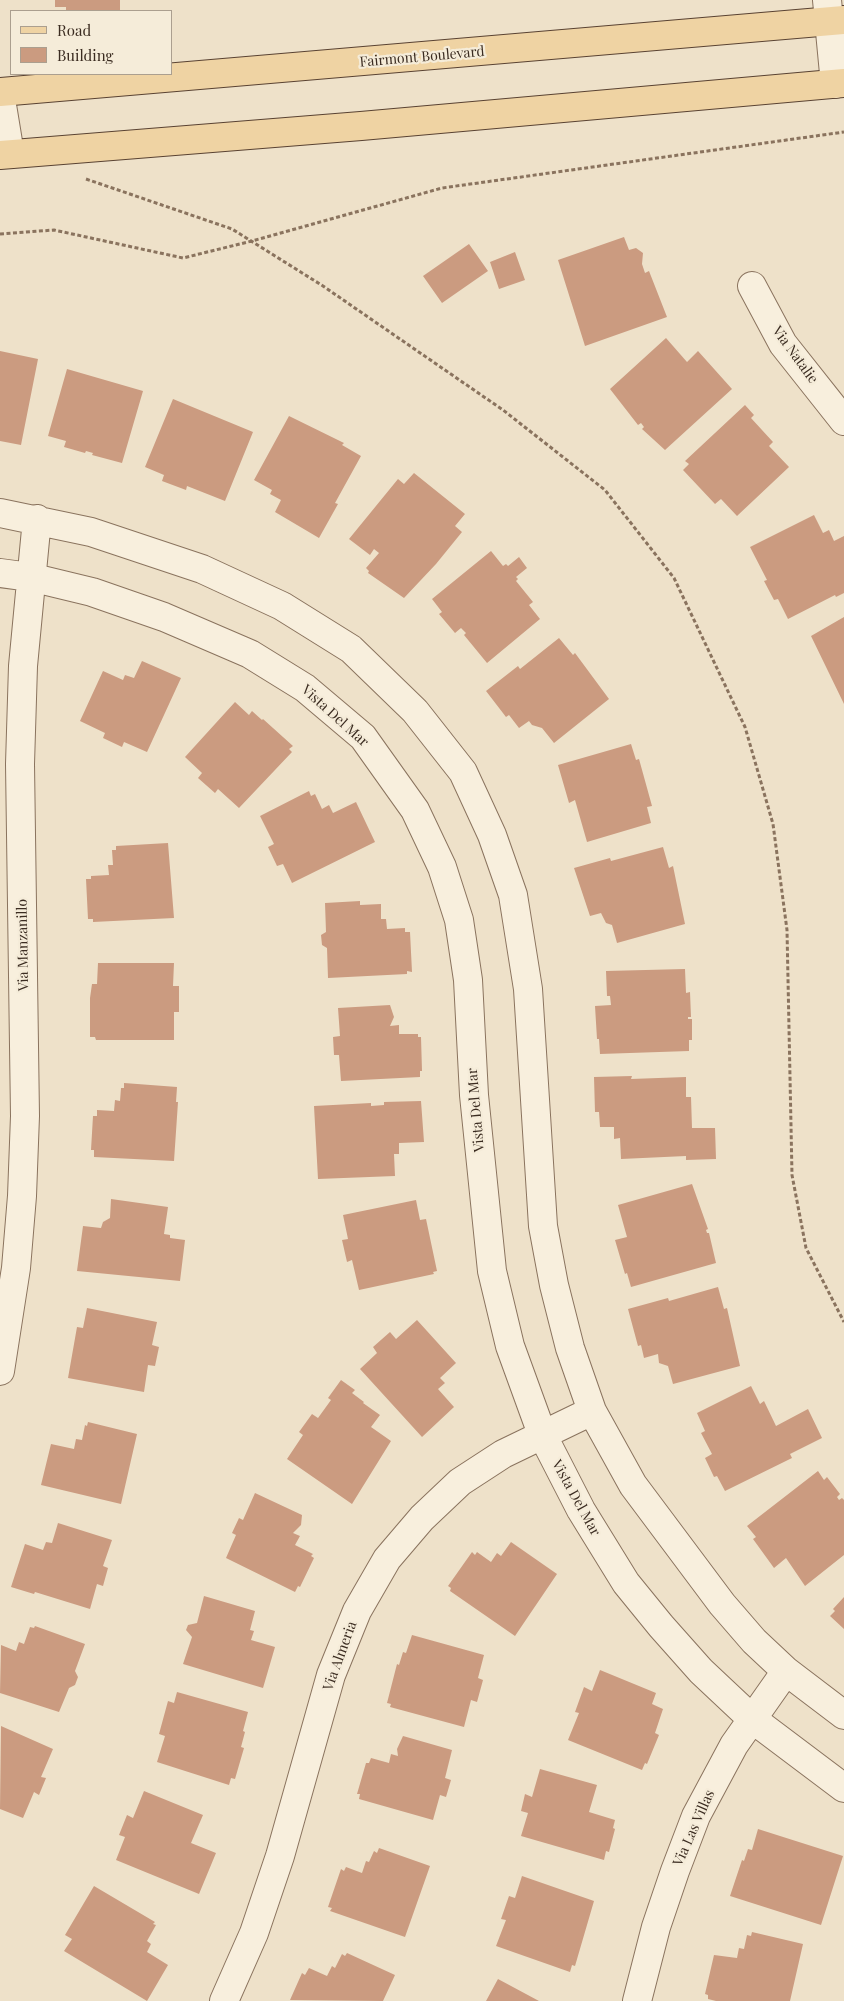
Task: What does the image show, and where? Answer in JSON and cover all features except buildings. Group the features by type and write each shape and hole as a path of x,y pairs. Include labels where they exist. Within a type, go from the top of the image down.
{"main road":[{"name":"Fairmont Boulevard","path":"0,92 834,14"},
{"path":"5,154 361,126 840,84"}],"street":[{"path":"834,14 840,84"},
{"path":"0,92 5,154"},
{"name":"Via Natalie","path":"752,286 783,344 844,421"},
{"path":"0,513 91,532 202,569 282,606 351,649 415,711 463,772 492,835 513,895 528,988 543,1226 554,1285 570,1348 592,1410 633,1485 694,1568 754,1642 786,1671 844,1715"},
{"name":"Via Manzanillo","path":"0,1371 16,1268 25,1116 20,764 23,666 36,519"},
{"name":"Vista Del Mar","path":"0,573 30,577 92,592 164,616 250,654 305,688 363,737 415,810 442,867 459,920 468,980 474,1095 492,1271 510,1346 542,1434 581,1510 626,1583 701,1670 751,1718 844,1788"},
{"name":"Via Almeria","path":"224,2001 254,1933 274,1873 331,1675 357,1611 387,1559 428,1512 460,1482 503,1454 592,1410"},
{"name":"Via Las Villas","path":"637,2001 656,1927 696,1816 734,1745 751,1718 786,1671"}],"path":[{"path":"0,234 54,230 183,258 252,241 442,188 844,132"},
{"path":"84,179 232,229 323,286 503,410 605,490 674,578 745,727 772,824 786,930 792,1175 806,1248 844,1322"}]}
